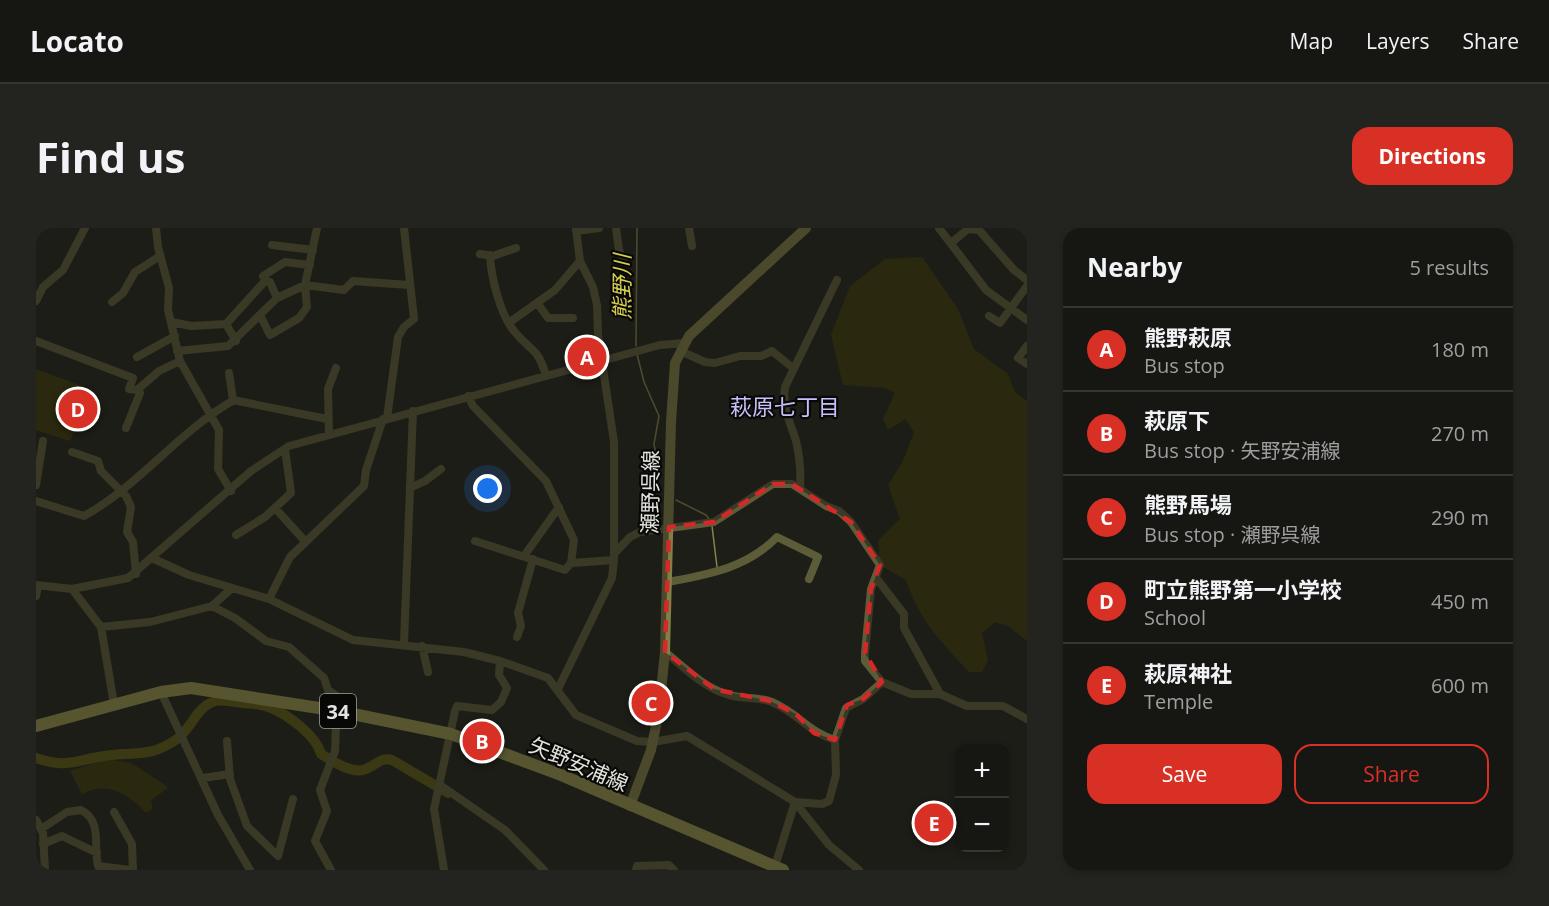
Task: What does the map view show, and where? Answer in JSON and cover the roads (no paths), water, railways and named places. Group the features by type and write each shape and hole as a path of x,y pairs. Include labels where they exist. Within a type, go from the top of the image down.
{"main road":[{"path":"682,347 806,228"},
{"name":"瀬野呉線","path":"630,807 653,742 665,652 671,422 675,363 682,347"},
{"name":"矢野安浦線","path":"36,726 162,692 191,688 210,689 338,711 451,734 561,776 779,868"}],"street":[{"path":"36,301 43,287 63,270 85,228"},
{"path":"156,228 160,256 169,288 168,310 180,362 219,430 218,469 231,491"},
{"path":"260,315 270,335 299,318 307,307 305,285 317,228"},
{"path":"269,599 290,557 364,486 366,470 385,419 398,337 404,327 414,319 415,314 409,285 405,228"},
{"path":"558,689 612,578 614,557 614,442 593,287 580,261 576,230 599,228"},
{"path":"616,228 619,250 624,262"},
{"path":"689,228 692,246"},
{"path":"939,228 986,290 1027,320"},
{"path":"951,243 968,229 979,230 1014,270 1027,280"},
{"path":"272,245 313,250"},
{"path":"480,254 490,255 516,248"},
{"path":"490,255 494,285 513,330 541,357 546,376"},
{"path":"112,302 123,293 135,272 160,256"},
{"path":"510,322 538,304 580,261"},
{"path":"263,276 285,262 310,265"},
{"path":"800,489 801,469 796,442 783,403 785,387 837,280"},
{"path":"172,322 190,326 226,324 265,281 270,282 277,298"},
{"path":"177,351 228,346 236,341 277,298 305,285 344,290 353,281 409,285"},
{"path":"989,316 1000,323 1027,286"},
{"path":"538,304 548,318 573,318"},
{"path":"226,324 236,341"},
{"path":"137,357 175,336"},
{"path":"36,341 133,378 129,389 137,390 159,371 180,362"},
{"path":"36,596 37,586 72,588 128,578 136,574 251,471 285,449 329,435 660,345 682,347 705,362 715,363 740,356 761,356 772,351 793,368"},
{"path":"1027,346 1018,358 1027,364"},
{"path":"329,435 328,389 336,368"},
{"path":"229,373 234,400"},
{"path":"126,428 140,393 137,390"},
{"path":"468,396 473,406 546,481 574,540 571,562 565,570 475,541"},
{"path":"36,501 84,516 120,492 209,414 234,400 327,419"},
{"path":"404,643 413,411"},
{"path":"36,485 43,441"},
{"path":"236,536 275,508 291,493 285,449"},
{"path":"72,452 98,461 101,471 131,507 127,532 133,542 136,574"},
{"path":"410,488 425,481 441,468"},
{"path":"571,562 614,557 630,537 640,532 714,522 773,484 792,484 839,511 851,522 880,566 877,579 871,589 865,661 882,682 911,694 940,694 967,706 1003,706 1027,718"},
{"path":"524,556 559,507"},
{"path":"275,508 305,541"},
{"path":"668,582 728,570 764,550 777,537 818,557 808,579"},
{"path":"154,558 180,572 269,599 353,640 404,643 500,661 548,678 576,716 637,741 653,742 687,736 795,802 829,845 859,870"},
{"path":"517,637 521,626 518,613 533,559"},
{"path":"877,579 904,614 904,628 940,694"},
{"path":"72,588 101,627 114,704"},
{"path":"101,627 150,622 212,606 232,588"},
{"path":"212,606 235,618 266,641 289,647 324,678 328,690 338,696 335,751 320,790 327,811 315,842 331,870"},
{"path":"422,646 428,672"},
{"path":"665,652 714,689 743,698 753,697 770,701 796,714 814,733 835,740"},
{"path":"444,870 434,809 457,706 492,710 501,702 507,688 499,675 500,661"},
{"path":"795,802 822,804 829,801 836,775 835,740 846,708 863,699 882,682"},
{"path":"162,692 218,815 250,870"},
{"path":"227,741 230,774 247,826 278,856 293,799"},
{"path":"203,778 230,774"},
{"path":"440,785 505,830 544,870"},
{"path":"779,868 795,802"},
{"path":"41,829 67,812 81,810 91,817 98,843 98,866 132,870 132,844 114,812"},
{"path":"36,820 41,829 45,870"},
{"path":"43,844 62,836 97,853"},
{"path":"636,870 637,866 669,865 674,870"}],"waterway":[{"name":"熊野川","path":"636,346 637,228"},
{"name":"熊野川","path":"637,354 644,382 659,416 654,444 656,456"},
{"name":"熊野川","path":"676,500 706,515 709,519"},
{"name":"熊野川","path":"712,526 717,567"},
{"path":"36,758 67,763 101,756 145,753 160,749 177,739 203,708 215,701 223,700 261,705 276,710 307,733 321,754 343,766 361,770 381,760 392,760 448,793"}],"place":[{"name":"熊野萩原","path":"587,357"},
{"name":"町立熊野第一小学校","path":"78,409"},
{"name":"熊野馬場","path":"651,703"},
{"name":"萩原下","path":"482,741"},
{"name":"萩原神社","path":"934,823"}],"district":[{"name":"萩原七丁目","path":"785,406"}]}
